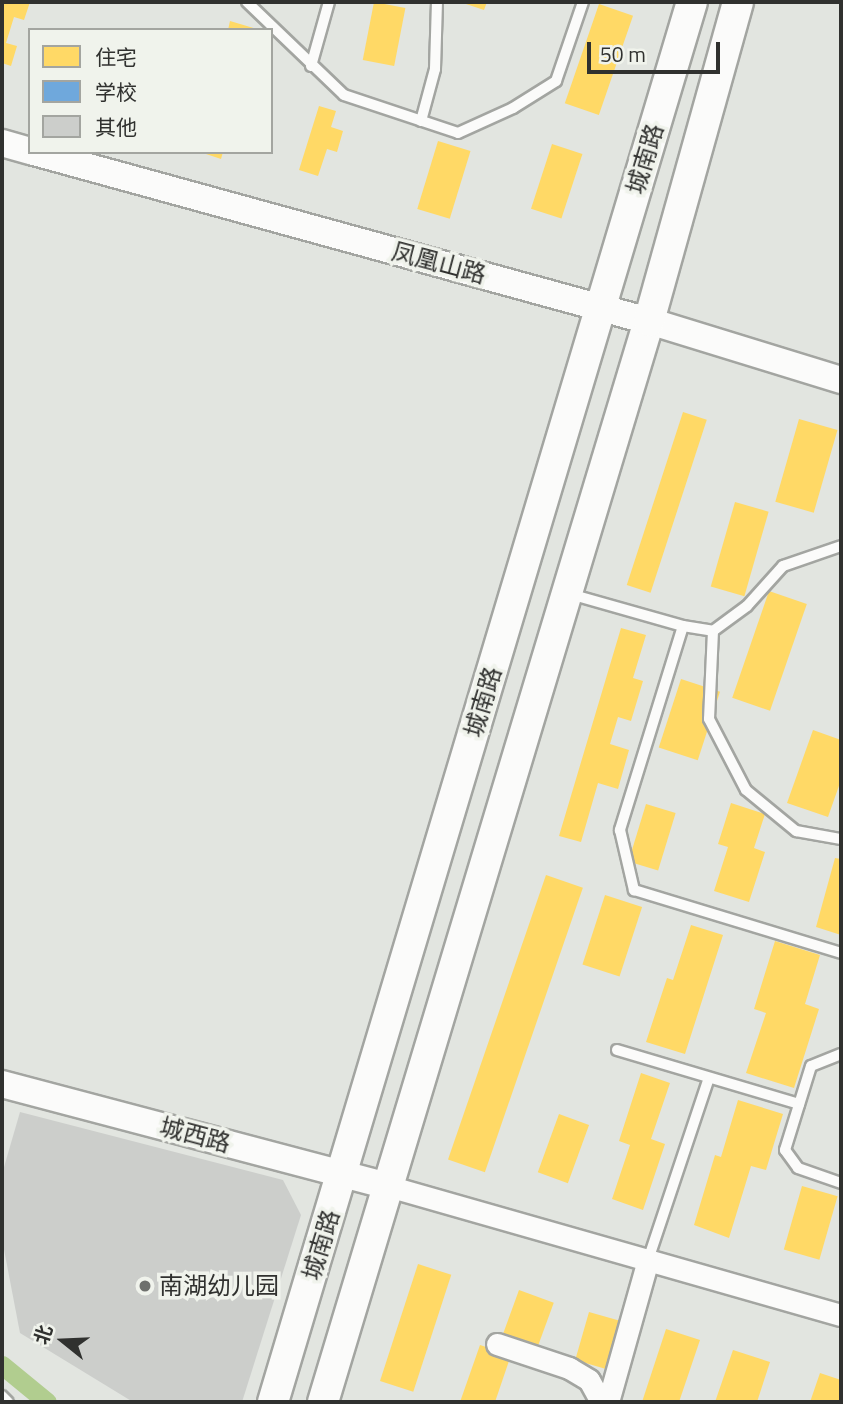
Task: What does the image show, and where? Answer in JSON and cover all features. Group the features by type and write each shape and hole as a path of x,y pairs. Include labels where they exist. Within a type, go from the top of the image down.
{"main road":[{"name":"城南路","path":"273,1402 692,2"},
{"name":"城南路","path":"323,1402 649,321 738,2"}],"street":[{"name":"凤凰山路","path":"2,143 28,151"},
{"name":"凤凰山路","path":"39,154 600,307 841,380"},
{"name":"城西路","path":"2,1084 388,1186"},
{"path":"388,1186 841,1315"},
{"path":"608,1402 648,1260"},
{"path":"497,1344 569,1368 589,1380 601,1402"}],"lane":[{"path":"247,2 272,22 311,66 344,95 458,133 513,108 556,80 583,2"},
{"path":"311,66 329,2"},
{"path":"421,121 435,69 437,2"},
{"path":"565,593 683,626 713,631 747,606 783,566 841,546"},
{"path":"683,626 620,830 634,890 841,953"},
{"path":"713,631 709,719 746,790 796,831 841,839"},
{"path":"617,1050 799,1104"},
{"path":"841,1054 811,1066 785,1150 798,1168 841,1183"},
{"path":"648,1260 709,1078"},
{"path":"2,1396 8,1402"}],"building: 住宅":[{"path":"2,2 30,2 24,20 14,17 6,43 17,46 11,66 2,63"},
{"path":"374,2 405,8 394,66 363,60"},
{"path":"460,2 487,2 484,10"},
{"path":"599,4 633,16 599,115 565,103"},
{"path":"230,21 254,28 228,28"},
{"path":"319,106 336,111 331,127 343,131 337,152 327,149 318,176 299,170"},
{"path":"438,141 471,151 450,219 417,209"},
{"path":"552,144 582,154 561,219 531,209"},
{"path":"206,154 222,154 221,159"},
{"path":"683,412 707,420 651,593 627,585"},
{"path":"799,419 837,430 814,513 775,502"},
{"path":"735,502 769,512 744,596 711,587"},
{"path":"769,591 807,604 770,711 732,698"},
{"path":"621,628 646,635 633,678 643,681 631,721 618,717 610,744 629,750 618,789 598,783 581,842 559,836"},
{"path":"681,679 720,692 698,760 659,747"},
{"path":"813,730 841,740 841,780 828,817 787,803"},
{"path":"731,803 765,814 754,848 765,852 749,902 714,891 728,847 718,844"},
{"path":"646,804 676,813 658,870 628,861"},
{"path":"835,858 841,859 841,935 816,927"},
{"path":"546,875 583,888 485,1172 448,1160"},
{"path":"605,895 642,907 620,976 582,964"},
{"path":"691,925 723,935 685,1054 646,1042 667,978 673,980"},
{"path":"775,941 820,955 805,1004 819,1009 794,1088 746,1073 766,1013 754,1009"},
{"path":"641,1073 670,1083 651,1139 665,1144 643,1210 612,1199 630,1145 619,1141"},
{"path":"738,1100 783,1114 766,1170 751,1166 729,1238 694,1225 715,1155 721,1157"},
{"path":"559,1114 589,1125 568,1183 538,1172"},
{"path":"802,1186 838,1196 819,1260 784,1249"},
{"path":"418,1264 451,1275 413,1392 380,1381"},
{"path":"519,1290 554,1303 538,1347 503,1334"},
{"path":"589,1312 620,1321 606,1369 575,1360"},
{"path":"666,1329 700,1340 679,1402 642,1402"},
{"path":"480,1345 511,1355 495,1402 460,1402"},
{"path":"733,1350 770,1362 757,1402 715,1402"},
{"path":"820,1373 841,1380 841,1402 810,1402"}],"building: 学校":[{"path":"35,1117 276,1194 296,1221 274,1290 233,1276 250,1226 204,1211 163,1336 113,1320 152,1202 135,1197 93,1325 38,1308 80,1183 54,1174 62,1195 52,1226 26,1217 31,1202 11,1196"},
{"path":"232,1337 253,1344 242,1376 248,1378 240,1402 198,1402 212,1361 224,1365"}],"building: 其他":[{"name":"南湖幼儿园","path":"20,1112 283,1180 301,1215 242,1402 133,1402 20,1333 2,1239 2,1174"}],"waterway":[{"path":"2,1365 47,1402"}],"place":[{"name":"南湖幼儿园","path":"145,1286"}]}
